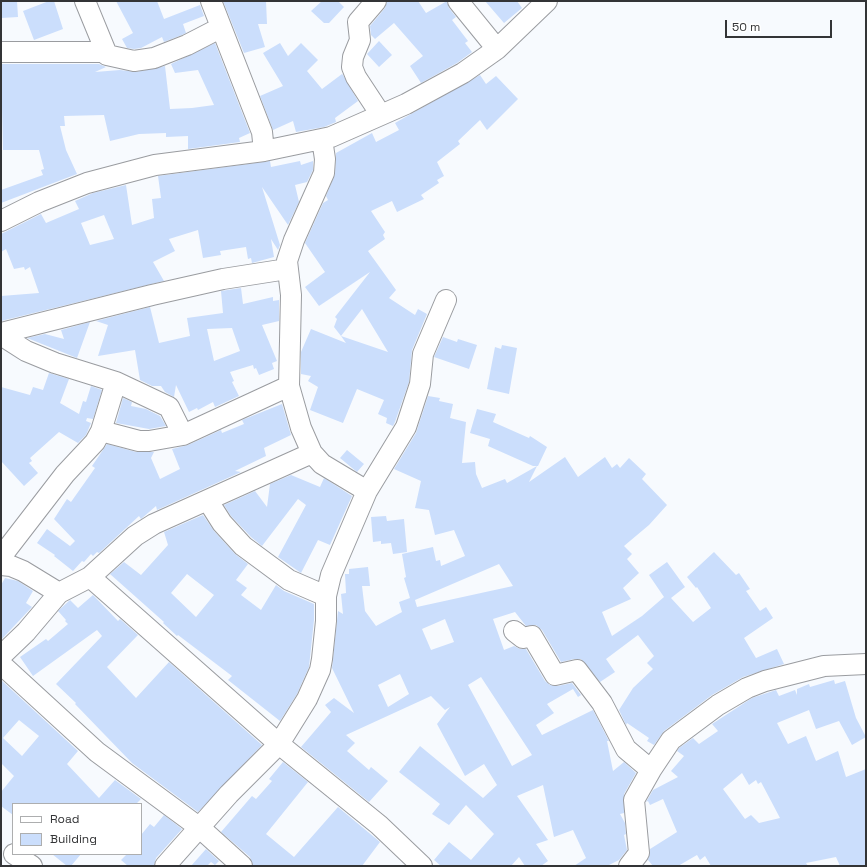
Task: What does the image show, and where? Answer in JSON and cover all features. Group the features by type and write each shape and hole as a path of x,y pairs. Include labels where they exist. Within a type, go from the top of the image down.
{"street":[{"path":"85,1 107,56 134,61 154,58 187,45 220,28"},
{"path":"211,1 220,28 262,132 264,151"},
{"path":"376,1 358,22 360,40 353,57 352,67 356,77 381,115"},
{"path":"458,1 498,49"},
{"path":"1,221 38,202 86,183 154,165 264,151 331,137 406,104 463,73 498,49 547,1"},
{"path":"1,52 106,52"},
{"path":"322,139 325,159 324,172 294,240 287,261 291,295 289,386 301,428 312,453 322,464 367,491"},
{"path":"1,334 152,295 223,279 287,268"},
{"path":"165,866 230,794 279,744 303,705 320,670 325,642 326,596 337,557 367,491 406,427 420,384 423,354 446,300"},
{"path":"1,334 26,351 55,363 116,382 170,408 183,435"},
{"path":"59,593 23,571 11,566 2,556 65,474 96,442 101,431 116,382"},
{"path":"101,431 139,442 183,435 289,386"},
{"path":"1,656 26,632 59,593 90,577 135,536 154,524 312,453"},
{"path":"208,501 222,523 243,546 289,580 326,596"},
{"path":"90,577 279,744 379,825 422,866"},
{"path":"514,631 523,638 532,636 555,676 577,670 602,703 626,749 651,770"},
{"path":"1,664 97,752 200,828 242,866"},
{"path":"629,866 639,853 634,800 651,770 671,740 718,705 747,688 787,674 824,666 866,664"},
{"path":"1,846 12,853"},
{"path":"15,855 32,866"}],"building":[{"path":"1,1 17,1 18,17 1,18"},
{"path":"49,1 54,1 63,29 34,40 23,11"},
{"path":"116,1 157,1 164,19 200,5 204,16 183,24 186,33 182,35 164,42 162,37 141,48 127,48 122,39 133,33"},
{"path":"223,1 266,1 267,24 258,24 265,47 244,53"},
{"path":"322,1 338,1 344,7 329,23 324,23 311,11"},
{"path":"387,1 418,1 426,13 447,1 449,8 456,17 452,20 468,41 465,43 472,52 457,63 421,83 410,66 423,56 394,23 375,39 371,35 370,26 385,8"},
{"path":"485,1 517,1 522,8 504,23"},
{"path":"379,41 392,55 379,67 367,54"},
{"path":"215,43 250,133 239,138 240,142 188,149 188,136 166,137 166,133 139,134 110,141 104,115 64,116 65,126 60,126 66,150 77,174 1,203 1,190 43,175 41,170 44,169 39,150 3,150 1,64 99,64 106,67 95,72 120,70 136,72 165,66 170,109 192,108 214,105 198,70 175,73 171,64"},
{"path":"280,43 288,56 301,43 318,60 307,71 322,89 342,74 358,101 335,118 336,122 324,127 296,132 293,121 273,130 260,96 283,86 263,53"},
{"path":"480,75 486,84 496,76 518,99 487,130 480,120 458,141 460,144 437,162 444,176 437,180 439,183 421,195 424,199 397,212 392,201 371,211 385,232 383,235 385,239 368,251 396,290 389,298 415,315 418,309 427,314 412,350 409,382 393,426 386,423 387,418 378,414 384,400 357,389 343,423 310,410 318,387 308,381 311,376 301,374 301,352 311,329 346,343 334,327 337,319 335,317 370,272 319,306 305,287 325,272 305,243 323,203 328,200 326,196 335,174 336,153 372,133 376,142 399,130 395,123","holes":["362,309 388,352 341,336"]},
{"path":"270,161 271,167 300,161 301,165 313,161 313,170 307,182 295,185 299,202 288,225 262,187 280,245 278,250 271,239 274,257 252,263 251,258 248,259 246,247 220,251 221,255 203,258 198,230 169,239 175,251 153,262 164,281 1,321 1,296 39,293 30,267 25,270 24,267 14,269 6,249 1,252 1,234 41,214 46,223 79,209 75,201 93,193 126,185 132,225 154,218 152,199 161,198 158,176","holes":["104,215 114,239 90,245 81,223"]},
{"path":"241,288 243,304 273,297 273,301 279,300 279,321 262,325 277,361 272,363 274,369 259,375 256,368 254,369 253,365 230,372 234,381 232,382 239,396 215,407 213,402 198,410 197,408 189,412 176,385 174,397 165,392 161,386 152,386 140,380 135,350 98,356 108,325 96,321 150,307 159,343 190,336 187,318 223,313 221,291","holes":["232,328 240,351 214,361 207,329"]},
{"path":"90,322 77,358 27,338 45,334 64,339 61,330"},
{"path":"443,337 457,342 458,339 477,345 469,369 434,357"},
{"path":"502,345 517,348 509,394 487,389 495,347 501,349"},
{"path":"49,373 69,379 60,403 79,414 83,401 86,402 91,386 102,390 93,419 87,418 86,421 91,423 86,435 78,443 59,432 30,458 32,461 29,463 38,473 24,486 1,461 1,387 30,395 33,387 43,390"},
{"path":"428,396 440,398 439,401 453,404 450,418 466,422 462,463 475,462 476,474 482,488 505,479 507,483 537,466 529,482 565,457 578,477 605,457 612,468 617,464 620,468 629,458 646,474 642,479 667,505 649,525 624,546 632,554 627,559 639,573 623,588 631,599 602,612 612,636 642,616 664,597 649,575 667,562 685,587 671,598 693,622 711,608 697,587 696,588 687,577 714,552 736,575 739,573 750,589 746,591 760,611 766,607 773,618 744,638 756,658 777,649 784,664 743,677 712,695 664,731 654,745 647,741 649,738 627,723 626,725 619,710 633,688 653,669 647,663 654,656 638,635 606,659 615,672 600,682 581,659 561,662 542,630 536,625 526,626 515,612 493,619 504,650 514,646 520,649 526,649 545,681 550,685 558,686 572,683 581,695 578,697 573,689 547,704 554,713 536,725 542,735 593,710 609,741 607,741 613,771 624,762 636,773 624,794 624,813 620,814 625,823 626,834 624,835 627,850 619,860 607,866 574,866 586,858 573,830 554,837 543,785 517,796 548,840 536,844 548,861 541,866 525,866 519,857 511,866 441,866 434,860 449,842 471,860 494,834 466,805 449,825 432,814 440,804 399,772 420,746 483,798 497,785 484,764 465,776 437,724 450,707 445,710 431,696 346,735 355,743 347,751 369,770 371,767 388,781 369,802 301,747 331,712 325,705 334,698 354,713 332,668 338,611 343,614 341,594 346,593 345,574 349,574 349,569 368,567 370,586 362,586 365,611 376,626 402,612 399,602 410,598 404,578 406,577 402,554 433,547 436,561 440,560 441,566 465,556 454,530 435,535 429,510 415,508 421,481 394,469 416,433","holes":["499,564 513,586 417,607 415,600","445,619 454,642 431,650 422,629","400,674 409,694 388,707 378,685","481,677 532,755 512,766 468,685"]},
{"path":"123,398 132,402 131,406 146,409 160,416 166,426 149,429 116,423"},
{"path":"282,404 291,435 264,448 266,456 235,471 241,472 157,510 156,506 141,519 139,516 99,553 97,552 93,556 91,554 73,571 54,556 55,555 37,543 47,529 70,546 75,541 54,519 67,499 71,502 95,468 92,466 107,444 136,452 154,452 151,458 160,479 180,469 172,449 188,445 221,430 222,433 244,424 242,420"},
{"path":"477,409 496,414 493,422 529,438 530,436 547,447 538,466 533,466 488,446 490,439 470,433"},
{"path":"347,450 364,464 357,472 340,458"},
{"path":"291,475 320,487 324,478 352,496 330,545 318,540 301,573 278,557 306,505 298,499 262,546 231,516 224,505 255,491 267,507 270,484"},
{"path":"203,515 214,531 235,554 248,564 236,580 247,588 241,595 261,610 276,585 284,591 314,604 314,620 309,667 297,694 280,721 228,680 232,676 178,635 177,636 163,623 164,622 110,574 124,562 141,575 168,545 164,532","holes":["187,574 214,595 196,617 171,593"]},
{"path":"386,516 387,521 404,519 407,552 393,554 391,543 381,544 381,541 373,542 371,517"},
{"path":"5,578 18,581 33,591 26,603 32,607 1,640 1,585"},
{"path":"93,595 118,621 120,619 138,635 107,667 136,698 169,662 262,745 198,812 132,763 75,704 76,703 56,684 102,636 97,630 33,676 20,657 46,639 48,641 68,624 58,611 70,600 78,608"},
{"path":"1,680 78,751 67,764 99,798 115,780 141,799 137,803 12,803 12,814 1,806 1,792 14,776 1,763","holes":["19,720 39,736 22,756 3,738"]},
{"path":"834,680 835,684 845,681 856,718 866,737 852,745 839,721 816,729 809,710 777,723 788,744 806,736 816,761 838,751 846,777 866,769 866,866 840,866 836,857 806,863 808,866 711,866 705,856 700,860 697,855 678,866 653,866 648,860 650,849 677,832 663,799 650,805 648,801 646,802 653,790 678,777 671,771 684,756 677,751 679,748 693,738 699,744 718,731 712,724 752,698 776,690 779,696 795,690 797,695 797,689 809,684 810,687","holes":["742,773 749,785 756,780 758,784 761,782 780,818 759,823 751,815 745,819 723,789"]},
{"path":"283,762 308,782 266,834 294,857 338,807 380,842 362,866 253,866 250,857 221,832 252,796 256,799 272,781 269,779"},
{"path":"164,815 182,829 156,858 154,866 128,866 121,860 126,855 142,855 142,834 150,824 154,827"},
{"path":"206,849 219,861 215,865 211,862 207,866 191,866"},
{"path":"53,855 80,855 71,866 67,866"}]}
